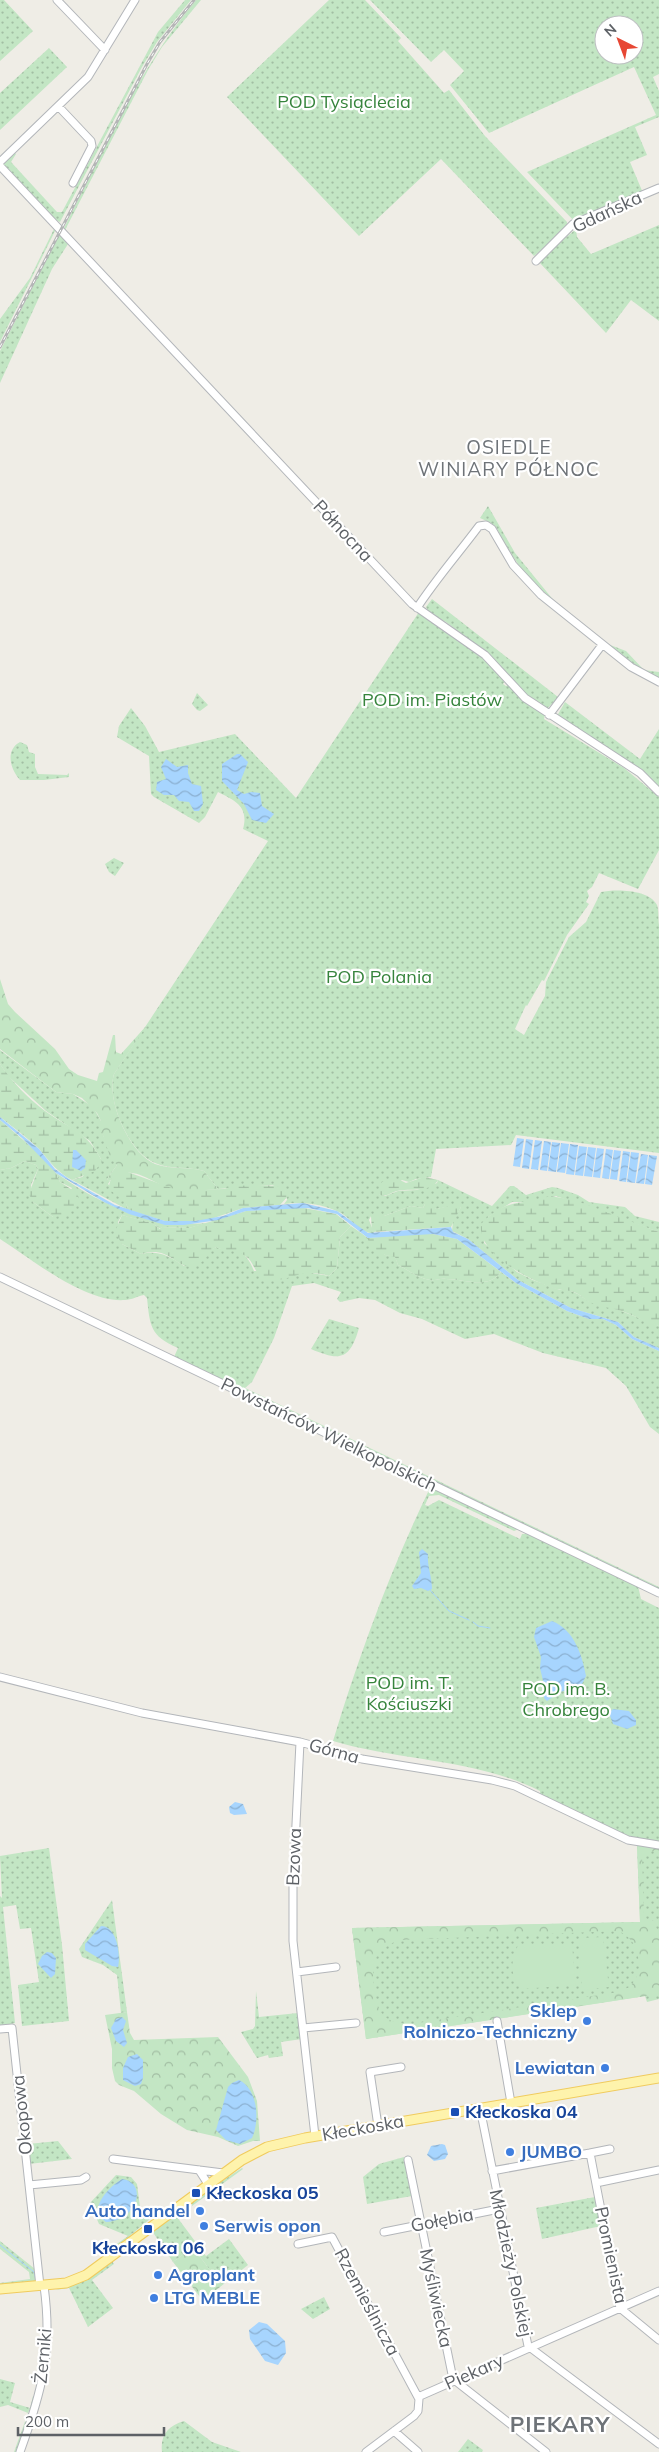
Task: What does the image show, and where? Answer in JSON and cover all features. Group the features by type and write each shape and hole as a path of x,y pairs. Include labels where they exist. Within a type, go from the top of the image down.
{"main road":[{"name":"Kłeckoska","path":"0,2289 42,2286 72,2281 86,2274 208,2184 263,2148 315,2136 659,2078"}],"street":[{"path":"57,0 105,50"},
{"path":"0,162 88,78 135,0"},
{"path":"58,106 91,141 92,146 73,183"},
{"name":"Północna","path":"0,166 417,608 446,626 485,655 520,693 549,715 640,773 659,792"},
{"name":"Gdańska","path":"536,261 572,224 659,188"},
{"path":"417,608 442,571 450,565 479,526 485,524 490,527 513,565 527,582 631,667 659,682"},
{"path":"549,715 602,645"},
{"name":"Powstańców Wielkopolskich","path":"0,1277 659,1593"},
{"name":"Górna","path":"0,1677 142,1713 300,1742 362,1759 477,1777 514,1786 628,1840 659,1845"},
{"name":"Bzowa","path":"300,1742 293,1886 293,1941 315,2136"},
{"path":"297,1972 336,1967"},
{"path":"497,2021 511,2103"},
{"path":"303,2028 356,2023"},
{"name":"Okopowa","path":"0,2029 12,2028 42,2286"},
{"path":"378,2126 370,2072 400,2067"},
{"name":"Młodzieży Polskiej","path":"480,2108 499,2209 529,2348 659,2444"},
{"path":"492,2171 610,2149"},
{"name":"Promienista","path":"590,2153 620,2308 659,2340"},
{"path":"113,2159 224,2173"},
{"name":"Myśliwiecka","path":"408,2160 454,2381"},
{"path":"199,2170 208,2184"},
{"path":"596,2183 659,2171"},
{"path":"29,2185 81,2180 86,2177"},
{"name":"Gołębia","path":"384,2232 499,2209"},
{"name":"Rzemieślnicza","path":"298,2244 332,2237 418,2397"},
{"name":"Żerniki","path":"20,2452 38,2402 47,2359 48,2338 42,2286"},
{"name":"Piekary","path":"418,2397 659,2291"},
{"path":"454,2381 546,2452"},
{"path":"366,2452 418,2411 418,2397"},
{"path":"394,2431 418,2452"}],"green space":[{"path":"0,0 4,0 33,31 0,61"},
{"path":"185,0 191,0 157,42 60,222 56,220 4,165 4,162 14,152 16,154 11,162 57,212 62,212 158,32"},
{"path":"196,0 201,0 162,47 148,70 64,232 63,230 139,82 157,54 176,26"},
{"name":"POD Tysiąclecia","path":"329,0 365,0 401,38 398,41 444,93 449,90 485,136 567,222 567,226 563,231 534,256 441,159 359,236 227,97"},
{"path":"370,0 659,0 659,74 653,77 659,91 659,117 635,127 647,155 630,162 643,193 576,223 527,172 656,115 634,67 489,133 450,85 464,71 444,50 431,62"},
{"path":"49,48 67,67 0,130 0,93"},
{"path":"659,225 659,321 631,300 606,333 538,261 576,229 577,237 591,254"},
{"path":"54,229 56,229 0,342 0,319 30,278"},
{"path":"60,233 68,244 52,269 0,383 0,351"},
{"path":"488,506 515,553 555,602 521,568 496,527 480,518"},
{"path":"432,599 558,697 546,710 525,695 486,652 446,622 430,614 426,607"},
{"path":"419,612 476,650 505,681 503,684 509,685 545,715 544,719 624,768 659,797 659,850 638,889 599,873 592,887 587,891 589,896 586,902 589,904 567,935 544,981 542,980 526,1005 515,1029 524,1035 545,996 546,982 569,937 586,922 601,892 631,891 653,900 658,907 659,925 659,1153 516,1135 511,1145 436,1149 431,1177 409,1182 402,1180 379,1194 385,1196 398,1191 417,1190 437,1183 438,1180 492,1206 510,1186 514,1186 526,1195 552,1187 578,1195 589,1202 625,1207 635,1216 659,1222 659,1232 556,1196 531,1202 512,1202 488,1217 484,1243 517,1272 533,1280 560,1290 568,1290 588,1301 614,1308 659,1326 659,1348 634,1337 618,1322 571,1308 518,1280 468,1239 452,1231 453,1221 461,1207 453,1206 436,1209 425,1204 423,1208 411,1206 384,1216 371,1216 369,1220 374,1233 369,1233 360,1229 341,1213 328,1207 306,1203 284,1204 287,1200 285,1190 272,1185 218,1189 204,1171 155,1163 136,1149 128,1137 117,1111 112,1085 114,1074 268,841 243,829 244,815 240,806 218,792 205,817 199,823 154,797 151,794 149,756 117,737 119,726 131,708 145,726 159,752 235,734 296,798"},
{"path":"605,643 626,651 644,670 659,672 659,679 641,670"},
{"path":"197,693 208,705 200,711 192,704"},
{"path":"565,702 640,759 659,729 659,788 557,716"},
{"path":"20,742 27,745 29,752 35,754 35,767 38,774 67,775 69,773 69,777 20,780 14,771 11,755 15,745"},
{"path":"114,858 124,863 115,876 109,872 105,864"},
{"path":"0,979 8,1004 55,1049 69,1069 78,1075 97,1081 99,1073 103,1072 113,1035 115,1035 116,1052 121,1054 147,1025 114,1074 112,1085 113,1097 122,1125 128,1138 145,1158 161,1166 204,1171 218,1189 175,1190 134,1173 117,1175 110,1181 107,1179 117,1165 110,1157 100,1126 101,1121 97,1113 82,1098 73,1094 56,1092 0,1049"},
{"path":"0,1050 56,1092 73,1094 93,1107 101,1121 103,1135 117,1165 107,1179 110,1181 108,1184 126,1202 128,1210 72,1180 82,1177 101,1159 90,1141 46,1111 8,1076 0,1064"},
{"path":"0,1064 32,1101 90,1143 102,1161 95,1171 72,1180 54,1167 40,1150 0,1117"},
{"path":"0,1120 36,1151 56,1173 60,1182 77,1193 79,1199 69,1212 53,1217 33,1202 29,1194 38,1169 36,1165 25,1161 11,1168 0,1170"},
{"path":"25,1161 36,1165 38,1169 31,1185 33,1202 53,1217 72,1188 60,1182 56,1173 91,1195 127,1212 167,1222 187,1224 208,1223 189,1228 162,1227 161,1229 151,1223 122,1215 118,1222 122,1244 141,1254 159,1253 184,1266 216,1247 240,1251 254,1271 306,1272 329,1276 337,1268 340,1237 351,1226 368,1238 385,1255 395,1256 398,1265 421,1278 483,1282 490,1281 501,1272 516,1283 567,1311 589,1319 603,1319 616,1325 632,1339 659,1351 659,1434 650,1427 626,1386 606,1368 543,1353 494,1334 465,1339 422,1319 400,1313 375,1300 359,1298 340,1302 337,1299 341,1292 314,1283 292,1286 274,1338 252,1382 245,1388 659,1587 659,1590 174,1357 178,1348 162,1339 153,1329 147,1298 144,1295 125,1300 93,1295 60,1278 0,1239 0,1170 11,1168"},
{"path":"125,1171 177,1190 271,1186 284,1187 288,1196 280,1205 243,1208 211,1219 185,1222 165,1221 128,1210 123,1200 111,1191 109,1188 110,1181 114,1176"},
{"path":"424,1177 438,1180 430,1187 397,1191 385,1195 379,1194 379,1185 385,1180 395,1179 406,1183"},
{"path":"550,1196 574,1200 659,1232 659,1326 622,1311 587,1301 575,1292 553,1288 518,1272 495,1255 482,1235 481,1224 505,1206"},
{"path":"426,1202 429,1202 436,1209 458,1204 461,1207 451,1227 372,1232 371,1216 384,1216 411,1206 423,1208"},
{"path":"299,1207 336,1214 351,1226 340,1237 337,1268 329,1276 312,1273 267,1281 257,1273 251,1261 244,1255 216,1247 199,1263 187,1266 161,1253 141,1254 122,1244 115,1232 122,1215 152,1223 160,1229 162,1227 189,1228 246,1211"},
{"path":"433,1234 457,1239 501,1272 490,1281 483,1282 426,1279 398,1265 395,1257 376,1253 368,1240 368,1238"},
{"path":"329,1319 359,1328 352,1346 343,1355 330,1356 311,1349"},
{"path":"342,1445 519,1529 514,1531 439,1495 429,1496 425,1505 428,1506 439,1500 520,1539 522,1534 529,1534 638,1586 641,1599 659,1608 659,1842 632,1838 540,1794 540,1791 516,1780 491,1772 359,1748 333,1741 353,1677 376,1614 401,1551 429,1490 340,1447"},
{"path":"637,1845 659,1848 659,1999 647,2002 645,1996 366,2039 352,1928 640,1922"},
{"path":"637,1845 659,1848 659,1853 651,1851 642,1856 644,1915 648,1921 659,1919 659,1925 655,1926 659,1932 659,1994 366,2039 352,1928 640,1922","holes":["619,1931 636,1948 640,1971 631,1986 619,1992 411,2024 394,2022 383,2016 375,1998 373,1972 376,1959 383,1949 399,1940"]},
{"path":"49,1848 62,1945 69,2021 22,2026 18,1985 39,1982 31,1928 20,1929 16,1905 3,1907 15,2023 0,2027 0,1896 2,1898 0,1856"},
{"path":"112,1900 127,2012 121,2013 117,1975 103,1965 82,1957 79,1949"},
{"path":"603,1937 609,1987 582,1990 579,1941 581,1938"},
{"path":"518,1945 572,1945 576,1985 521,1989 514,1977 512,1967"},
{"path":"256,1991 259,2017 298,2013 302,2039 281,2042 283,2056 269,2058 268,2055 257,2058 241,2032 253,2029 255,2026"},
{"path":"127,2012 130,2033 134,2040 218,2037 248,2077 257,2101 260,2141 253,2141 238,2146 218,2137 187,2130 161,2114 134,2091 119,2085 115,2081 112,2068 112,2049 105,2015"},
{"path":"58,2141 72,2159 29,2164 28,2144"},
{"path":"404,2157 412,2196 367,2204 363,2177 379,2164"},
{"path":"242,2168 192,2206 192,2202 198,2196 200,2198 203,2196 202,2194"},
{"path":"116,2175 131,2177 137,2184 140,2207 150,2219 109,2253 107,2251 128,2236 99,2224 90,2203"},
{"path":"595,2197 601,2226 542,2239 536,2208"},
{"path":"172,2216 177,2217 206,2256 229,2239 248,2265 220,2287 220,2284 193,2247 173,2262 152,2231"},
{"path":"0,2241 35,2269 37,2282 0,2285 0,2283 30,2279 29,2272 0,2249"},
{"path":"193,2247 220,2284 220,2287 203,2301 173,2262"},
{"path":"112,2261 114,2264 92,2280 113,2308 88,2327 69,2288 55,2290 81,2282"},
{"path":"324,2297 330,2309 313,2319 301,2309"},
{"path":"0,2379 15,2383 10,2402 30,2408 33,2396 35,2397 28,2413 8,2405 0,2407"},
{"path":"28,2413 30,2414 17,2452 14,2452"},
{"path":"184,2421 212,2442 241,2452 162,2452 162,2441 166,2432"},
{"path":"468,2439 483,2450 482,2452 458,2452"}],"water":[{"path":"240,754 248,762 237,790 244,794 251,792 260,793 262,806 274,814 266,823 252,820 244,804 222,781 222,764"},
{"path":"166,759 177,767 188,765 188,773 192,784 201,786 203,804 199,811 194,811 189,802 179,801 174,795 164,795 156,790 157,782 166,779 161,767"},
{"path":"0,1117 39,1149 55,1169 69,1179 115,1205 165,1221 195,1221 223,1216 243,1208 303,1203 337,1211 368,1233 451,1227 453,1232 468,1239 518,1280 571,1308 618,1322 634,1337 659,1348 659,1351 632,1339 616,1325 603,1319 589,1319 567,1311 516,1283 457,1239 433,1234 368,1238 337,1214 308,1208 246,1211 218,1220 184,1225 165,1225 129,1214 104,1202 56,1173 22,1138 0,1120"},
{"path":"517,1138 524,1139 520,1167 513,1166"},
{"path":"526,1139 533,1140 529,1169 522,1168"},
{"path":"535,1140 542,1141 538,1170 531,1169"},
{"path":"544,1141 551,1142 547,1171 540,1170"},
{"path":"552,1142 560,1143 556,1172 548,1171"},
{"path":"561,1143 569,1144 565,1173 557,1172"},
{"path":"570,1144 578,1145 574,1175 566,1174"},
{"path":"579,1146 587,1147 583,1176 575,1175"},
{"path":"588,1147 596,1148 592,1177 584,1176"},
{"path":"597,1148 604,1149 600,1178 593,1177"},
{"path":"606,1149 613,1150 609,1179 602,1178"},
{"path":"73,1150 76,1150 86,1160 85,1168 81,1171 72,1167"},
{"path":"614,1150 621,1151 617,1180 610,1179"},
{"path":"623,1151 630,1152 626,1182 619,1181"},
{"path":"631,1152 639,1153 635,1183 627,1182"},
{"path":"641,1154 648,1155 644,1184 636,1183"},
{"path":"649,1155 657,1156 652,1185 645,1184"},
{"path":"422,1549 428,1554 432,1589 428,1591 421,1588 414,1589 412,1586 421,1573 419,1552"},
{"path":"552,1621 566,1630 576,1644 586,1676 581,1686 560,1692 547,1701 544,1698 544,1685 540,1668 541,1657 534,1637 536,1628"},
{"path":"613,1709 629,1711 636,1720 636,1725 627,1729 613,1724 609,1713"},
{"path":"235,1802 243,1804 247,1814 234,1815 230,1813 229,1807"},
{"path":"101,1926 111,1931 117,1942 118,1967 112,1966 85,1950 85,1944"},
{"path":"47,1952 52,1953 56,1958 55,1974 51,1978 38,1964 42,1956"},
{"path":"122,2017 126,2021 123,2030 127,2043 124,2047 116,2041 111,2028 116,2019"},
{"path":"137,2054 143,2060 143,2078 141,2084 135,2086 123,2080 123,2068 128,2057"},
{"path":"239,2080 250,2090 256,2106 255,2131 252,2138 240,2144 226,2140 216,2130 228,2087"},
{"path":"445,2145 448,2154 445,2159 434,2161 427,2155 431,2146"},
{"path":"122,2179 130,2182 135,2187 136,2201 126,2215 117,2220 106,2222 100,2217 99,2205 111,2187"},
{"path":"259,2322 267,2324 285,2341 286,2353 278,2365 265,2361 250,2339 249,2330"}],"waterway":[{"path":"430,1590 449,1611 469,1620"},
{"path":"473,1622 478,1626 490,1628"},
{"path":"0,2245 34,2272 36,2280"}],"railway":[{"path":"0,347 147,64 160,42 194,0"}],"place":[{"name":"Sklep Rolniczo-Techniczny","path":"587,2021"},
{"name":"Lewiatan","path":"605,2068"},
{"name":"Kłeckoska 04","path":"455,2112"},
{"name":"JUMBO","path":"510,2152"},
{"name":"Kłeckoska 05","path":"196,2193"},
{"name":"Auto handel","path":"200,2211"},
{"name":"Serwis opon","path":"204,2226"},
{"name":"Kłeckoska 06","path":"148,2229"},
{"name":"Agroplant","path":"158,2275"},
{"name":"LTG MEBLE","path":"154,2298"}],"district":[{"name":"OSIEDLE WINIARY PÓŁNOC","path":"509,458"},
{"name":"PIEKARY","path":"560,2424"}],"park label":[{"name":"POD im. Piastów","path":"432,700"},
{"name":"POD Polania","path":"379,977"},
{"name":"POD im. T. Kościuszki","path":"409,1694"},
{"name":"POD im. B. Chrobrego","path":"566,1699"}]}
